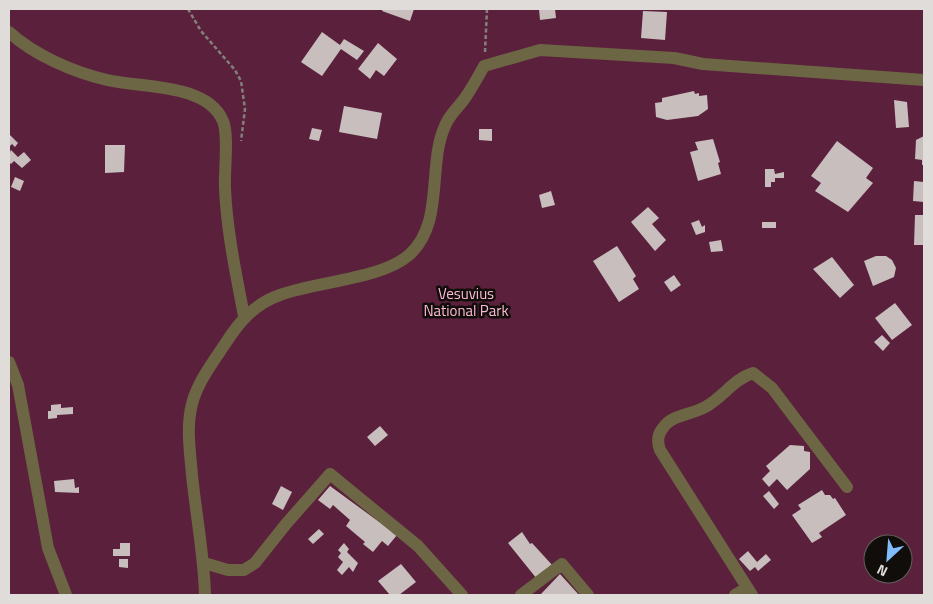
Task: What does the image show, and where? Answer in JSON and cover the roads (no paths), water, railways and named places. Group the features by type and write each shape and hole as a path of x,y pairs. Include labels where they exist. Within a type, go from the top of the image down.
{"street":[{"path":"9,32 33,50 106,80 143,86 166,87 215,106 224,122 226,136 226,195 232,254 244,316"},
{"path":"205,595 204,563 198,534 188,439 192,402 214,360 244,316 279,295 371,272 396,264 410,254 424,233 430,216 437,153 444,126 465,99 484,66 540,50 674,58 703,64 924,80"},
{"path":"9,362 18,385 48,548 66,595"},
{"path":"735,595 750,592 660,450 658,436 662,428 671,419 698,411 709,405 737,381 753,372 772,388 847,486"},
{"path":"204,563 228,570 244,570 255,563 330,474 418,546 462,595"},
{"path":"521,595 562,564 588,595"}],"park label":[{"name":"Vesuvius National Park","path":"466,302"}]}
